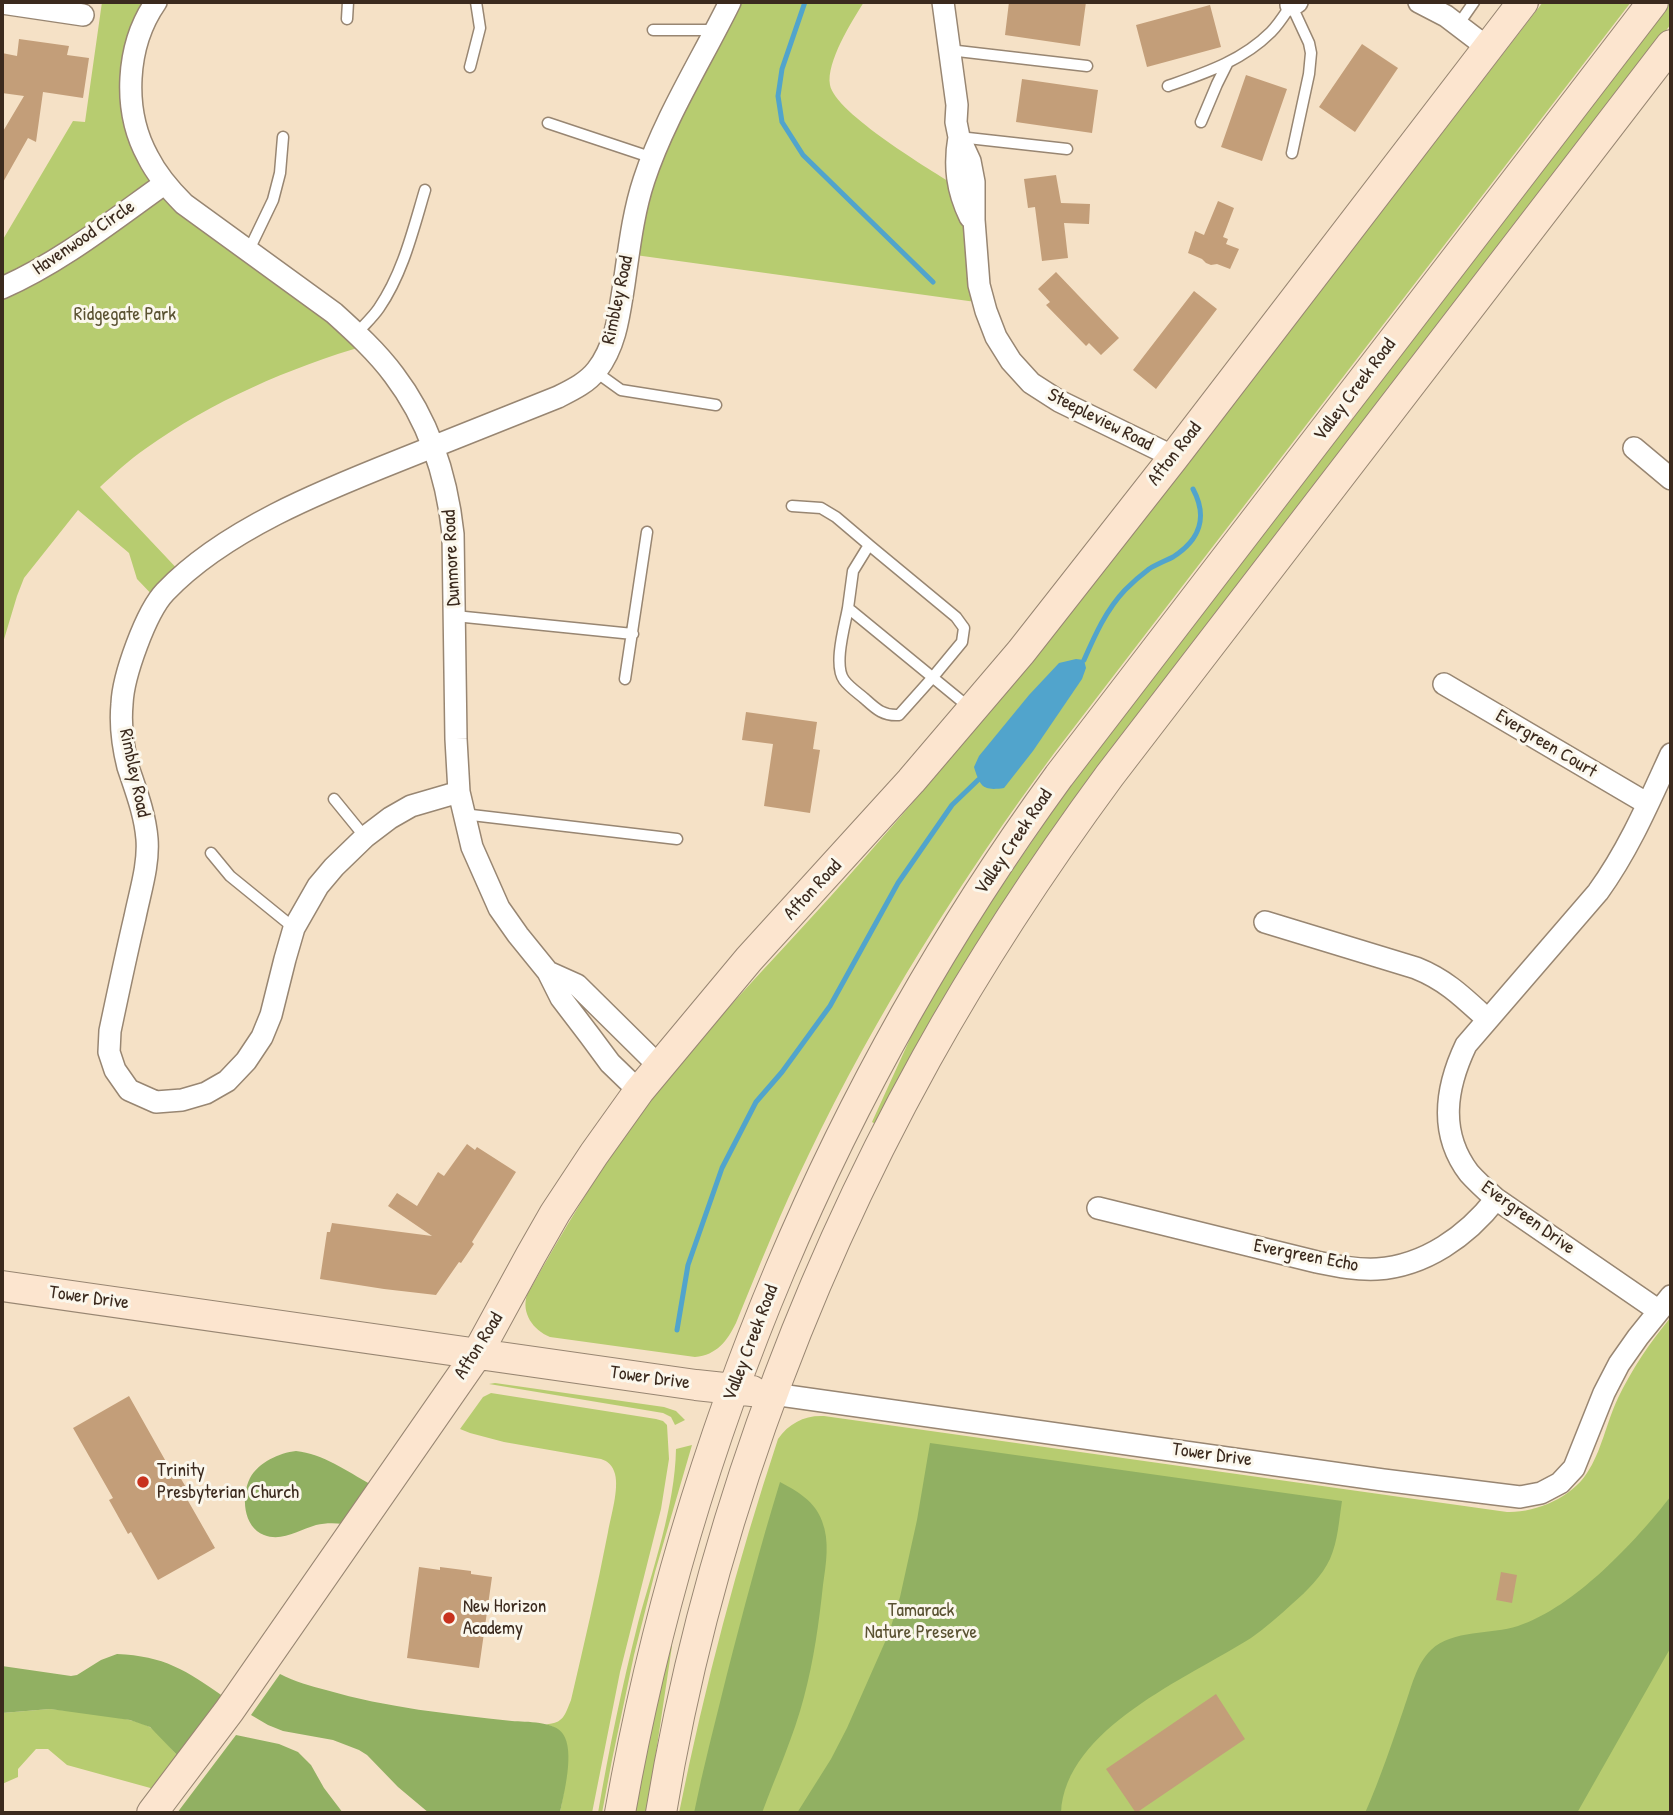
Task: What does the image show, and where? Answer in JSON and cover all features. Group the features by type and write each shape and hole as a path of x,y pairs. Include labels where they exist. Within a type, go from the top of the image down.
{"main road":[{"name":"Afton Road","path":"152,1813 237,1700 477,1354 559,1207 639,1091 749,960 903,791 1021,652 1523,2"},
{"name":"Valley Creek Road","path":"620,1813 665,1604 700,1483 732,1389 786,1254 821,1176 858,1100 919,990 1004,854 1096,727 1653,2"},
{"name":"Valley Creek Road","path":"661,1813 706,1606 742,1486 774,1394 832,1250 886,1135 946,1024 1024,897 1110,775 1671,45"},
{"name":"Tower Drive","path":"2,1286 774,1394"}],"street":[{"name":"Dunmore Road","path":"156,2 142,29 131,75 131,100 146,155 164,184 184,204 334,313 357,333 394,376 412,402 432,447 450,502 459,792 472,847 499,908 548,972 561,998 610,1063 639,1091"},
{"name":"Rimbley Road","path":"459,792 411,806 390,818 365,837 318,886 294,928 271,1015 262,1037 246,1061 227,1081 206,1093 182,1100 156,1102 129,1090 114,1070 109,1052 110,1031 144,874 147,841 144,813 127,764 121,704 126,677 148,622 163,594 201,560 235,538 314,495 558,397 582,384 596,372 612,342 617,325 643,181 665,129 730,2"},
{"name":"Steepleview Road","path":"943,2 957,106 956,122 975,182 974,225 978,274 983,303 996,337 1010,361 1031,383 1059,401 1174,457"},
{"path":"1419,2 1438,11 1488,48"},
{"path":"2,3 83,15"},
{"name":"Havenwood Circle","path":"2,288 70,251 164,184"},
{"path":"1634,448 1671,479"},
{"name":"Evergreen Court","path":"1444,684 1648,804"},
{"name":"Evergreen Drive","path":"1665,1303 1496,1199 1468,1171 1457,1151 1450,1128 1448,1107 1450,1085 1466,1045 1616,867 1634,836 1671,754"},
{"path":"1265,922 1432,974 1452,987 1487,1019"},
{"name":"Dunmore Road","path":"548,972 578,985 659,1066"},
{"name":"Evergreen Echo","path":"1098,1208 1317,1262 1347,1268 1377,1269 1403,1264 1454,1242 1481,1218 1496,1199"},
{"name":"Tower Drive","path":"774,1394 1520,1497 1541,1493 1560,1483 1574,1468 1619,1364 1665,1303"}],"lane":[{"path":"347,19 348,2"},
{"path":"470,67 480,28 476,2"},
{"path":"1458,25 1474,2"},
{"path":"1168,86 1228,63 1258,43 1271,31 1290,3"},
{"path":"1290,3 1311,53 1309,75 1292,153"},
{"path":"653,30 716,30"},
{"path":"949,50 1087,66"},
{"path":"1201,122 1228,63"},
{"path":"548,123 653,158"},
{"path":"248,251 273,200 280,173 284,136"},
{"path":"959,137 1067,149"},
{"path":"357,333 391,288 407,250 425,190"},
{"path":"596,372 621,390 716,405"},
{"path":"792,506 821,508 836,517 961,622 964,628 962,642 899,715 887,715 878,711 844,679 839,669 853,570 869,545"},
{"path":"625,679 647,532"},
{"path":"848,608 972,710"},
{"path":"455,616 633,634"},
{"path":"334,799 365,837"},
{"path":"463,814 677,839"},
{"path":"211,853 230,876 294,928"}],"green space":[{"name":"Ridgegate Park","path":"102,2 156,2 131,75 164,184 367,345 280,375 224,401 145,449 100,487 183,575 158,601 137,579 129,553 78,510 24,578 2,646 2,241 73,121 85,122"},
{"path":"730,2 864,2 836,54 830,85 836,97 866,125 958,187 983,303 628,254 637,206"},
{"path":"1543,2 1631,2 1055,752 986,849 891,999 834,1103 770,1239 729,1336 715,1350 695,1357 550,1337 538,1330 527,1314 527,1295 583,1199 645,1107 712,1026 896,822 1084,597"},
{"path":"1670,2 1671,24 1099,767 877,1125 872,1122 925,1006 956,953 1100,742"},
{"name":"Tamarack Nature Preserve","path":"1671,1317 1671,1813 679,1813 711,1671 749,1532 778,1439 798,1421 824,1416 1518,1512 1552,1502 1580,1482 1596,1456 1614,1407 1629,1377"},
{"path":"489,1384 664,1407 676,1411 685,1420 675,1425 671,1417 663,1413"},
{"path":"491,1393 656,1419 667,1425 669,1459 661,1509 620,1672 592,1813 560,1813 564,1790 553,1727 546,1724 560,1720 571,1700 613,1511 615,1474 610,1464 601,1459 504,1442 460,1429 483,1397"},
{"path":"930,1443 1342,1501 1335,1545 1327,1565 1314,1583 1267,1626 1164,1689 1106,1731 1084,1755 1068,1783 1061,1813 797,1813 847,1728 889,1633 917,1520"},
{"path":"692,1445 655,1572 634,1655 602,1813 598,1813 627,1670 672,1492 676,1449"},
{"path":"296,1451 325,1459 370,1484 343,1524 316,1525 277,1537 264,1535 257,1531 248,1518 245,1502 247,1485 254,1472 264,1463 276,1456"},
{"path":"780,1482 810,1502 819,1514 826,1536 826,1561 818,1627 804,1697 762,1813 694,1813 732,1653"},
{"path":"1671,1496 1671,1647 1577,1813 1365,1813 1386,1761 1414,1677 1431,1650 1450,1639 1518,1626 1561,1604 1582,1589 1622,1552"},
{"path":"668,1646 672,1646 647,1813 633,1813"},
{"path":"117,1654 134,1655 174,1666 224,1697 179,1757 150,1727 130,1720 50,1709 2,1713 2,1666 71,1676"},
{"path":"280,1674 309,1685 372,1701 419,1710 540,1723 554,1727 563,1734 568,1751 568,1772 560,1813 429,1813 359,1750 333,1740 283,1731 251,1715"},
{"path":"50,1709 100,1714 139,1722 156,1732 179,1757 154,1789 67,1765 48,1749 36,1749 18,1769 18,1777 2,1784 2,1713"},
{"path":"236,1735 279,1744 298,1752 311,1765 343,1813 177,1813"}],"water":[{"path":"1084,660 1086,668 1082,679 1033,751 1004,788 991,789 983,786 974,767 979,756 1059,663"}],"building":[{"path":"1009,2 1086,2 1080,46 1005,35"},
{"path":"1210,5 1221,47 1147,67 1136,25"},
{"path":"19,39 69,46 67,55 89,58 83,98 43,92 36,142 28,138 2,184 2,133 24,96 2,93 2,53 17,56"},
{"path":"1362,44 1398,68 1355,132 1319,107"},
{"path":"1246,75 1287,89 1262,161 1221,147"},
{"path":"1022,79 1098,90 1092,133 1016,122"},
{"path":"1056,175 1061,203 1090,204 1089,224 1064,223 1068,258 1042,261 1035,207 1028,208 1024,179"},
{"path":"1218,201 1234,208 1223,237 1228,239 1226,244 1239,249 1230,269 1217,264 1211,265 1188,253 1195,231 1204,235"},
{"path":"1056,272 1119,338 1101,355 1089,343 1086,346 1046,305 1050,302 1038,289"},
{"path":"1194,291 1217,309 1156,389 1133,370"},
{"path":"746,712 817,722 813,749 820,750 810,813 764,806 773,744 742,740"},
{"path":"467,1144 475,1150 477,1147 516,1172 472,1242 474,1244 436,1295 320,1279 327,1232 330,1232 332,1223 432,1236 388,1206 397,1193 417,1206 438,1172 444,1176"},
{"name":"Trinity Presbyterian Church","path":"129,1396 169,1467 173,1465 191,1496 187,1499 215,1548 158,1580 131,1532 128,1534 109,1500 113,1498 73,1428"},
{"name":"New Horizon Academy","path":"419,1567 471,1571 471,1574 492,1577 479,1668 407,1658"},
{"path":"1501,1572 1517,1575 1512,1603 1496,1600"},
{"path":"1216,1694 1245,1739 1136,1813 1106,1769"}],"waterway":[{"path":"805,2 782,69 778,96 782,122 803,155 933,282"},
{"path":"1084,660 1107,614 1125,590 1149,569 1173,557 1190,543 1199,527 1200,518 1198,499 1193,489"},
{"path":"677,1330 688,1265 722,1168 756,1102 782,1072 830,1006 898,883 952,805 978,780"}],"place":[{"name":"Trinity Presbyterian Church","path":"143,1482"},
{"name":"New Horizon Academy","path":"449,1618"}]}
